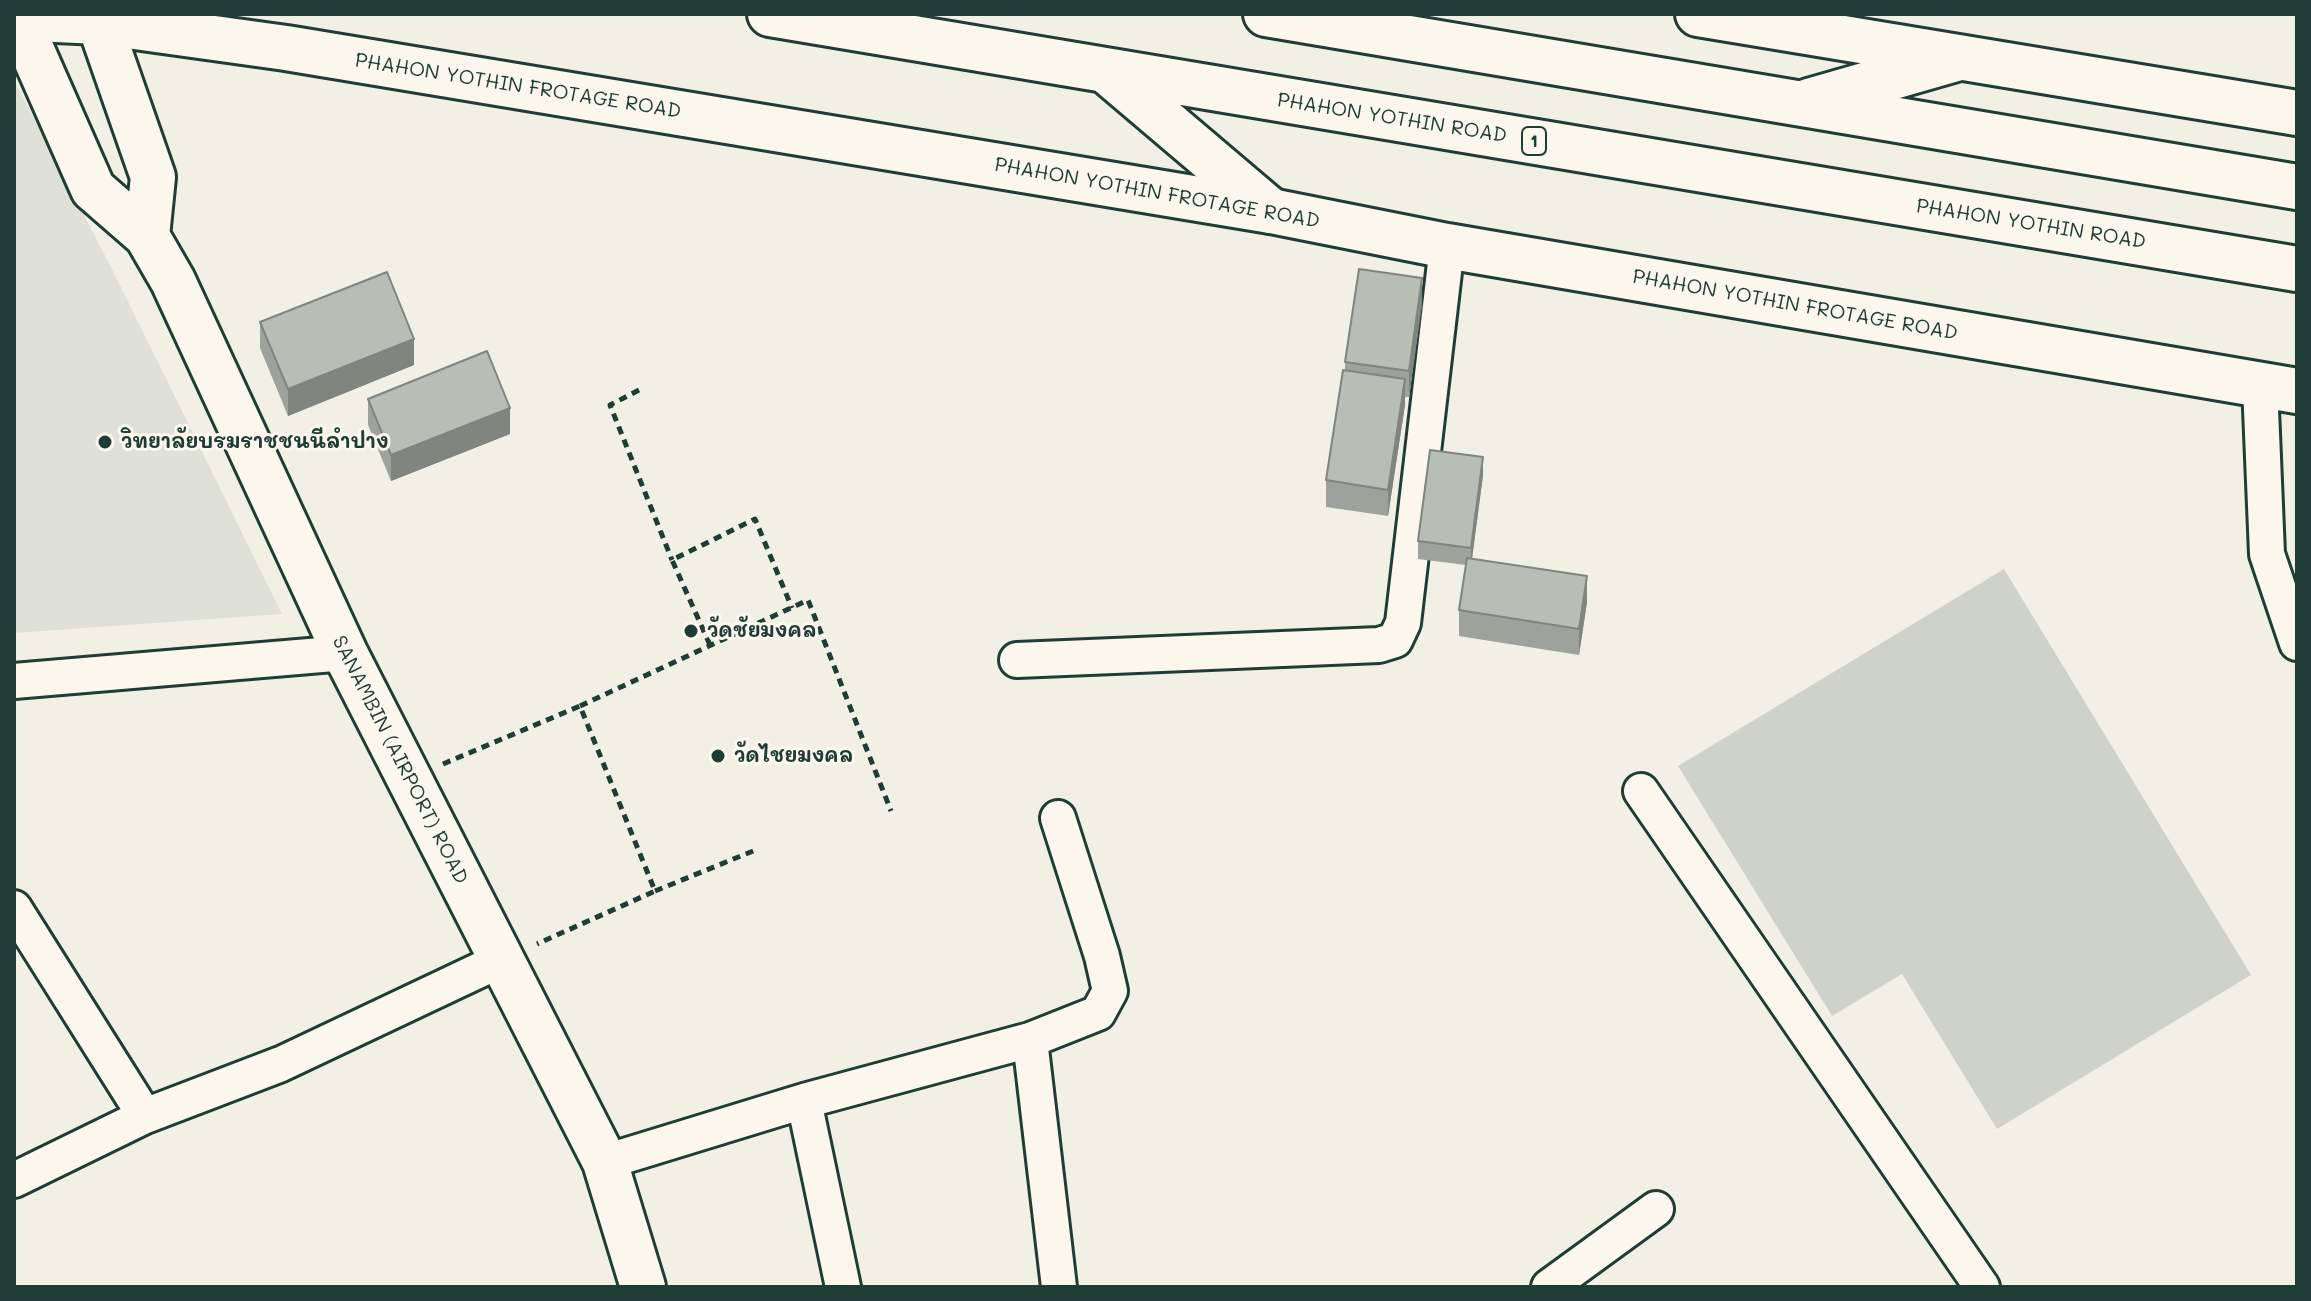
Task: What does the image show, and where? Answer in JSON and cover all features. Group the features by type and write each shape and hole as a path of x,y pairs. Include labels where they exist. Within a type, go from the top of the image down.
{"main road":[{"name":"PHAHON YOTHIN ROAD","path":"770,14 2297,269"},
{"path":"1266,14 2297,187"},
{"path":"1698,14 2297,113"},
{"name":"PHAHON YOTHIN FROTAGE ROAD","path":"15,17 99,17 1271,211 1447,246 2278,388"},
{"name":"SANAMBIN (AIRPORT) ROAD","path":"15,17 93,189 147,236 173,281 345,653 605,1162 643,1287"},
{"path":"99,17 153,177 147,236"},
{"path":"1795,105 1959,58"},
{"path":"1105,70 1271,211"}],"street":[{"path":"1017,660 1379,645 1395,640 1403,623 1447,246"},
{"path":"2278,388 2267,554 2297,643"},
{"path":"14,681 345,653"},
{"path":"1641,791 1982,1287"},
{"path":"605,1162 804,1101 1030,1040 1098,1013 1110,991 1102,956 1058,818"},
{"path":"14,908 145,1116"},
{"path":"14,1180 145,1116 281,1064 503,959"},
{"path":"1030,1040 1059,1287"},
{"path":"804,1101 843,1287"},
{"path":"1549,1287 1656,1209"}],"path":[{"path":"639,390 610,405 710,645"},
{"path":"672,560 755,519 792,608"},
{"path":"409,779 580,706 808,600 891,811"},
{"path":"580,706 655,891"},
{"path":"503,959 758,849"}],"shaded area":[{"name":"วิทยาลัยบรมราชชนนีลำปาง","path":"14,80 112,269 282,614 14,633"},
{"path":"2004,569 2251,975 1997,1129 1902,974 1832,1016 1678,766"}],"building":[{"path":"1359,269 1422,278 1409,371 1345,362"},
{"path":"387,272 414,339 288,389 260,322"},
{"path":"487,351 510,408 391,455 368,399"},
{"path":"1343,370 1405,379 1388,490 1326,480"},
{"path":"1430,450 1483,457 1471,548 1418,541"},
{"path":"1467,558 1587,576 1579,629 1459,610"}],"place":[{"name":"วิทยาลัยบรมราชชนนีลำปาง","path":"105,442"},
{"name":"วัดชัยมงคล","path":"691,631"},
{"name":"วัดไชยมงคล","path":"718,756"}]}
